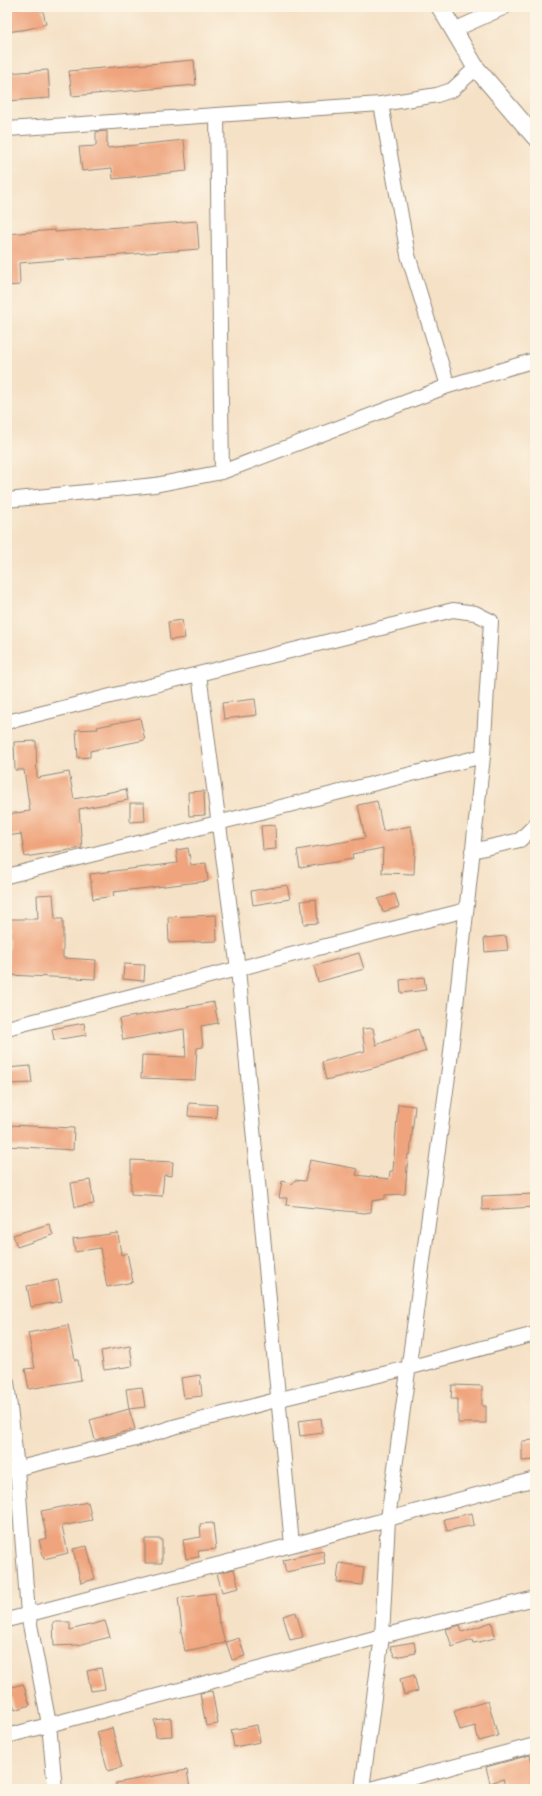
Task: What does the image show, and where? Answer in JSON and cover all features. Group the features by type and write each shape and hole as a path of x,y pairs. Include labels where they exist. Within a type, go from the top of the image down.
{"main road":[{"path":"440,7 476,68 535,137"}],"street":[{"path":"454,30 505,7"},
{"path":"7,129 381,104 418,99 452,90 476,68"},
{"path":"381,104 408,255 448,386"},
{"path":"218,116 222,472"},
{"path":"7,500 155,485 222,472 448,386 535,360"},
{"path":"7,722 453,610 475,613 491,621 483,756 450,1061 388,1519 382,1636 362,1789"},
{"path":"199,674 238,969 280,1399 292,1546"},
{"path":"7,876 483,756"},
{"path":"472,851 520,840 535,825"},
{"path":"7,1028 466,910"},
{"path":"12,1469 132,1440 177,1426 408,1368 535,1334"},
{"path":"7,1382 12,1469 28,1614 49,1724 55,1789"},
{"path":"7,1620 292,1546 535,1479"},
{"path":"7,1736 382,1636 535,1598"},
{"path":"370,1789 535,1745"}],"building":[{"path":"7,7 42,7 46,24 28,29 7,32"},
{"path":"194,60 196,85 72,96 69,71"},
{"path":"48,70 50,98 7,101 7,73"},
{"path":"107,131 107,148 184,140 187,171 113,179 112,168 82,171 79,147 96,146 96,132"},
{"path":"197,221 199,249 19,263 20,285 7,286 7,234 55,230 55,232"},
{"path":"182,620 185,638 170,640 168,622"},
{"path":"255,699 257,715 224,719 222,703"},
{"path":"140,718 145,740 90,751 90,757 78,758 76,730 98,729 97,727"},
{"path":"36,741 37,778 69,772 74,799 126,789 128,800 79,809 82,848 25,857 21,834 7,836 7,814 30,811 24,770 15,770 14,742"},
{"path":"204,791 205,815 189,816 188,792"},
{"path":"377,801 383,831 411,826 415,851 414,874 382,873 383,848 352,854 353,859 300,868 297,850 365,838 358,805"},
{"path":"130,803 144,803 145,821 130,822"},
{"path":"275,825 276,849 263,850 261,826"},
{"path":"188,848 191,865 206,863 208,881 113,892 114,896 93,899 90,874 178,863 176,850"},
{"path":"287,885 290,899 253,905 251,891"},
{"path":"53,894 55,919 63,919 63,958 96,960 95,979 8,975 9,938 7,938 7,919 38,919 37,895"},
{"path":"395,894 399,907 383,912 378,899"},
{"path":"316,899 318,923 304,924 301,901"},
{"path":"216,915 217,941 169,943 168,917"},
{"path":"506,936 508,950 485,952 484,938"},
{"path":"359,953 364,969 318,982 314,966"},
{"path":"124,964 145,965 144,981 123,979"},
{"path":"424,977 426,990 401,993 400,980"},
{"path":"214,1002 218,1023 201,1026 203,1047 197,1048 195,1080 141,1078 142,1055 186,1057 184,1029 123,1040 119,1019"},
{"path":"84,1023 86,1035 54,1040 52,1029"},
{"path":"373,1028 376,1045 418,1029 426,1051 388,1064 326,1080 322,1062 365,1051 362,1029"},
{"path":"30,1066 32,1083 7,1084 7,1068"},
{"path":"189,1103 217,1105 216,1118 188,1116"},
{"path":"398,1104 415,1106 410,1154 408,1154 405,1194 385,1195 385,1199 372,1201 371,1212 365,1213 286,1205 287,1198 279,1198 282,1181 292,1184 295,1180 305,1181 310,1160 358,1169 356,1175 389,1179 390,1171 393,1171"},
{"path":"7,1125 74,1128 73,1150 7,1146"},
{"path":"131,1160 173,1162 172,1176 164,1175 162,1196 131,1194"},
{"path":"90,1180 94,1204 75,1207 71,1183"},
{"path":"535,1194 535,1207 482,1210 482,1196"},
{"path":"49,1224 53,1235 17,1247 13,1235"},
{"path":"118,1233 121,1255 127,1253 133,1282 107,1287 100,1248 75,1252 73,1239"},
{"path":"58,1280 62,1301 31,1307 27,1286"},
{"path":"68,1325 75,1360 78,1360 81,1380 29,1389 25,1369 35,1368 28,1333"},
{"path":"130,1346 133,1366 104,1370 101,1351"},
{"path":"200,1375 202,1396 184,1398 181,1378"},
{"path":"452,1385 482,1386 482,1406 486,1406 486,1423 458,1423 458,1399 451,1399"},
{"path":"142,1387 145,1407 129,1409 126,1389"},
{"path":"129,1409 135,1429 95,1440 90,1420"},
{"path":"321,1418 323,1433 300,1436 298,1421"},
{"path":"535,1440 535,1460 522,1461 522,1441"},
{"path":"88,1502 92,1520 62,1526 68,1553 44,1559 39,1540 47,1538 41,1511"},
{"path":"472,1513 474,1525 447,1531 444,1519"},
{"path":"213,1523 216,1549 198,1551 199,1557 186,1559 183,1540 201,1537 200,1524"},
{"path":"145,1539 162,1539 162,1563 145,1563"},
{"path":"87,1546 95,1579 81,1583 73,1549"},
{"path":"323,1551 325,1564 286,1572 283,1560"},
{"path":"339,1563 364,1567 362,1585 337,1582"},
{"path":"234,1569 239,1588 222,1592 217,1573"},
{"path":"215,1593 219,1623 220,1622 225,1643 185,1651 181,1631 178,1598"},
{"path":"296,1612 303,1637 290,1640 283,1616"},
{"path":"105,1621 110,1637 78,1645 54,1646 53,1622 70,1622 70,1630"},
{"path":"492,1622 495,1638 473,1643 472,1640 452,1647 446,1629 460,1625 462,1632"},
{"path":"239,1638 245,1656 232,1660 226,1642"},
{"path":"414,1642 416,1653 395,1657 390,1646"},
{"path":"101,1668 105,1689 91,1691 87,1671"},
{"path":"414,1675 418,1691 404,1695 400,1679"},
{"path":"23,1684 30,1705 15,1710 8,1688"},
{"path":"212,1691 218,1724 206,1726 200,1693"},
{"path":"488,1701 498,1736 479,1741 475,1726 460,1730 454,1711"},
{"path":"171,1718 172,1736 156,1737 154,1720"},
{"path":"257,1725 260,1742 234,1747 231,1730"},
{"path":"112,1728 122,1767 108,1771 97,1732"},
{"path":"530,1755 535,1771 535,1785 522,1789 506,1789 503,1779 490,1783 486,1767"},
{"path":"187,1770 190,1789 116,1789 116,1783"}]}
